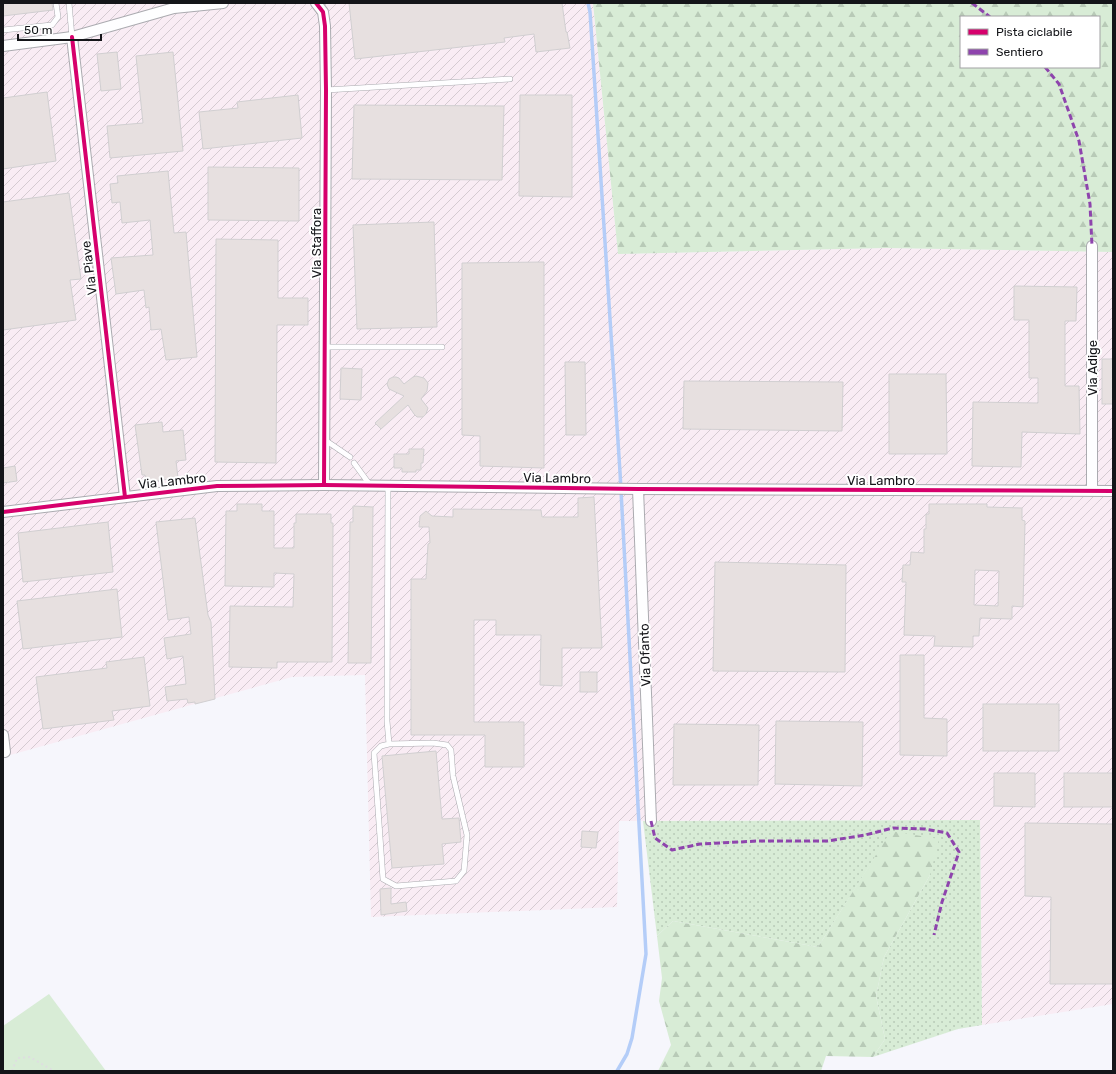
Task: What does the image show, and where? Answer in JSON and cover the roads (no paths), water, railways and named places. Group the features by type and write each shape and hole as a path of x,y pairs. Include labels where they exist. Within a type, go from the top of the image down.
{"street":[{"path":"3,46 72,37 174,8 223,3"},
{"name":"Via Staffora","path":"317,3 323,12 325,26 326,90 324,485"},
{"name":"Via Piave","path":"72,37 126,497"},
{"name":"Via Adige","path":"1092,246 1092,490"},
{"name":"Via Lambro","path":"3,512 217,486 324,485 611,489 1113,491"},
{"name":"Via Ofanto","path":"635,489 651,821"},
{"path":"3,735 5,752"}],"lane":[{"path":"3,30 52,25 58,17 56,3"},
{"path":"69,3 72,37"},
{"path":"326,90 510,79"},
{"path":"325,347 442,347"},
{"path":"324,440 350,458"},
{"path":"354,463 370,486"},
{"path":"388,487 387,721 389,744"},
{"path":"433,743 447,745 451,750 453,776 467,835 464,871 456,882 396,886 383,879 374,753 380,746 389,744 433,743"}],"waterway":[{"path":"588,3 590,12 620,472 646,954 632,1038 627,1054 617,1071"}]}
